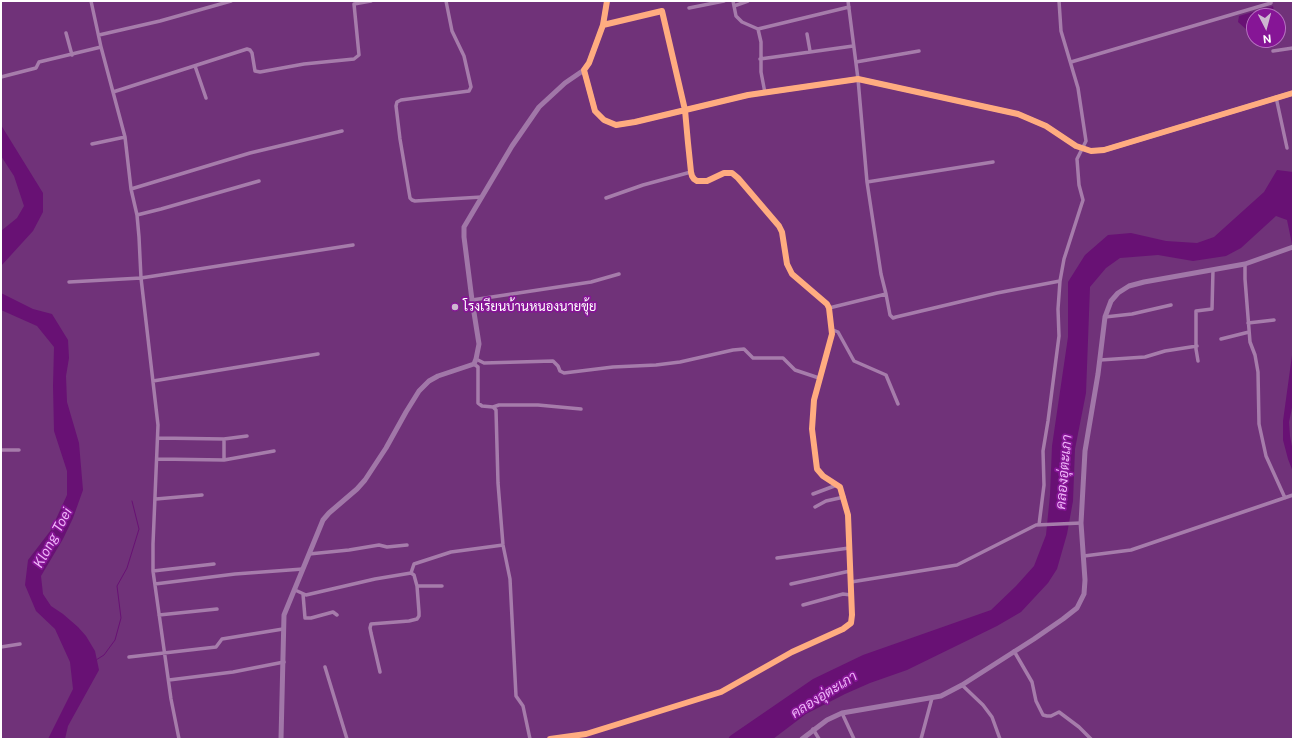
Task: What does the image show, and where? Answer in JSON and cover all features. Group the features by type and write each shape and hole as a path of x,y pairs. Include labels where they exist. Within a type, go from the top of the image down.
{"street":[{"path":"91,1 98,36 125,137 131,189 137,215 141,278 158,438 153,571 179,739"},
{"path":"98,36 160,22 231,1"},
{"path":"113,92 247,49 252,53 255,71 260,72 304,64 354,59 359,54 354,4 371,1"},
{"path":"446,1 452,31 464,56 472,88 469,91 401,100 397,102 396,106 400,139 410,198 415,201 482,197"},
{"path":"581,409 538,405 482,406 478,403 478,367 475,361 479,344 472,300 464,227 512,146 539,107 565,83 584,70 589,63 603,24 608,1"},
{"path":"689,8 724,1"},
{"path":"733,1 736,16 742,22 758,29 849,7"},
{"path":"734,6 748,1"},
{"path":"848,1 858,80 867,182 881,274 890,315 894,318 996,293 1060,281"},
{"path":"1040,525 1044,485 1043,451 1059,336 1058,309 1060,281 1064,259 1083,200 1079,185 1077,159 1086,141 1078,88 1061,31 1059,1"},
{"path":"1071,62 1271,1"},
{"path":"550,739 586,734 721,692 792,652 843,629 851,623 852,615 848,515 840,487 823,476 817,469 812,429 814,400 819,378 828,352 832,330 829,308 792,274 787,264 782,232 779,226 732,172 724,173 707,181 698,181 694,179 691,172 685,110 662,11 603,24"},
{"path":"758,29 761,42 761,72 765,93"},
{"path":"66,33 72,54"},
{"path":"808,34 810,51"},
{"path":"760,58 853,46"},
{"path":"1,77 36,68 39,62 101,47"},
{"path":"1273,52 1293,48"},
{"path":"856,62 919,51"},
{"path":"195,66 206,98"},
{"path":"584,70 595,110 604,120 616,125 635,122 748,95 858,80 1018,114 1046,126 1076,146 1091,151 1104,150 1293,92"},
{"path":"1276,98 1287,148"},
{"path":"131,189 250,153 342,131"},
{"path":"92,144 125,137"},
{"path":"867,182 993,162"},
{"path":"606,198 643,185 691,172"},
{"path":"137,215 259,181"},
{"path":"69,282 141,278 352,245"},
{"path":"802,739 813,729 827,720 842,714 941,696 962,685 1063,619 1077,608 1084,594 1085,580 1082,523 1085,451 1100,360 1105,317 1111,301 1118,293 1129,286 1245,264 1292,247"},
{"path":"1245,264 1250,342 1255,355 1258,372 1260,430 1266,456 1285,498"},
{"path":"1198,361 1196,310 1212,309 1213,270"},
{"path":"472,300 591,282 619,274"},
{"path":"829,308 886,294"},
{"path":"1105,317 1132,314 1171,305"},
{"path":"1248,323 1274,320"},
{"path":"832,330 838,332 854,361 886,374 898,404"},
{"path":"1221,340 1249,332"},
{"path":"1100,360 1145,357 1165,351 1197,346"},
{"path":"281,739 284,615 323,520 365,480 386,448 419,391 429,381 475,361 484,363 553,361 560,371 564,373 613,367 656,365 680,362 733,350 744,349 753,358 783,358 794,370 819,378"},
{"path":"153,381 318,354"},
{"path":"493,406 496,410 498,483 503,545 510,579 516,696 523,706 530,739"},
{"path":"158,438 224,439 247,436"},
{"path":"224,439 224,460"},
{"path":"1,450 19,450"},
{"path":"158,459 224,460 274,452"},
{"path":"813,494 837,485"},
{"path":"156,498 202,495"},
{"path":"1084,556 1131,550 1293,495"},
{"path":"815,507 826,501 844,497"},
{"path":"851,582 957,565 1036,525 1082,523"},
{"path":"309,554 379,545 387,547 407,546"},
{"path":"411,573 414,564 451,552 503,545"},
{"path":"777,558 850,548"},
{"path":"153,571 214,564"},
{"path":"155,584 235,574 303,569"},
{"path":"791,584 850,571"},
{"path":"380,672 370,633 371,624 417,619 419,612 417,586 414,575 411,573"},
{"path":"295,590 306,595 375,579 411,573"},
{"path":"417,586 442,586"},
{"path":"303,594 305,618 311,618 333,612 337,615"},
{"path":"803,605 843,594 851,595"},
{"path":"160,615 217,609"},
{"path":"129,657 216,647 222,639 283,629"},
{"path":"1,647 20,644"},
{"path":"1014,651 1032,682 1036,701 1043,715 1051,716 1059,712 1079,727 1091,739"},
{"path":"169,680 233,672 284,662"},
{"path":"325,668 347,739"},
{"path":"962,685 983,705 992,717 1000,739"},
{"path":"921,739 932,698"},
{"path":"842,714 854,739"},
{"path":"813,729 819,739"}],"water":[{"path":"1246,14 1246,29 1238,22 1239,16"},
{"path":"1,125 43,193 43,212 33,231 1,266 1,231 17,218 24,206 14,176 1,156"},
{"name":"คลองอุ่ตะเภา","path":"1277,170 1293,172 1293,249 1287,220 1276,216 1241,248 1226,256 1193,261 1158,255 1120,258 1106,268 1090,287 1086,393 1075,449 1073,501 1067,534 1057,569 1048,583 1021,612 997,626 907,670 870,683 845,694 806,714 773,739 728,739 730,736 813,679 863,655 991,610 1016,586 1034,566 1046,535 1050,495 1052,446 1068,337 1068,282 1085,255 1108,235 1131,233 1166,241 1197,243 1214,237 1264,192"},
{"name":"Klong Toei","path":"1,293 33,309 52,314 68,340 69,358 66,376 67,402 79,443 83,490 73,518 63,539 41,576 43,594 51,606 63,614 86,636 95,651 99,670 68,726 65,739 48,739 73,689 70,662 55,629 36,611 25,585 28,560 51,530 67,495 67,471 54,431 54,347 37,326 1,310"},
{"path":"1293,348 1293,403 1289,422 1293,452 1293,472 1283,440 1283,421"}],"waterway":[{"path":"96,660 104,655 115,640 121,618 117,586 127,568 139,529 132,501"}],"cycle path":[{"path":"607,1 603,25 589,63 584,70 595,111 604,120 616,125 635,122 748,95 858,79 1018,114 1046,126 1076,146 1091,151 1104,150 1293,93"},
{"path":"550,739 586,734 721,692 792,652 843,629 851,623 852,615 848,515 840,487 823,476 817,469 812,429 814,400 832,334 829,308 827,304 792,274 787,264 782,232 779,226 738,178 732,173 724,173 707,181 697,181 692,176 685,110 662,11 603,25"}],"place":[{"name":"โรงเรียนบ้านหนองนายขุ้ย","path":"455,307"}]}
